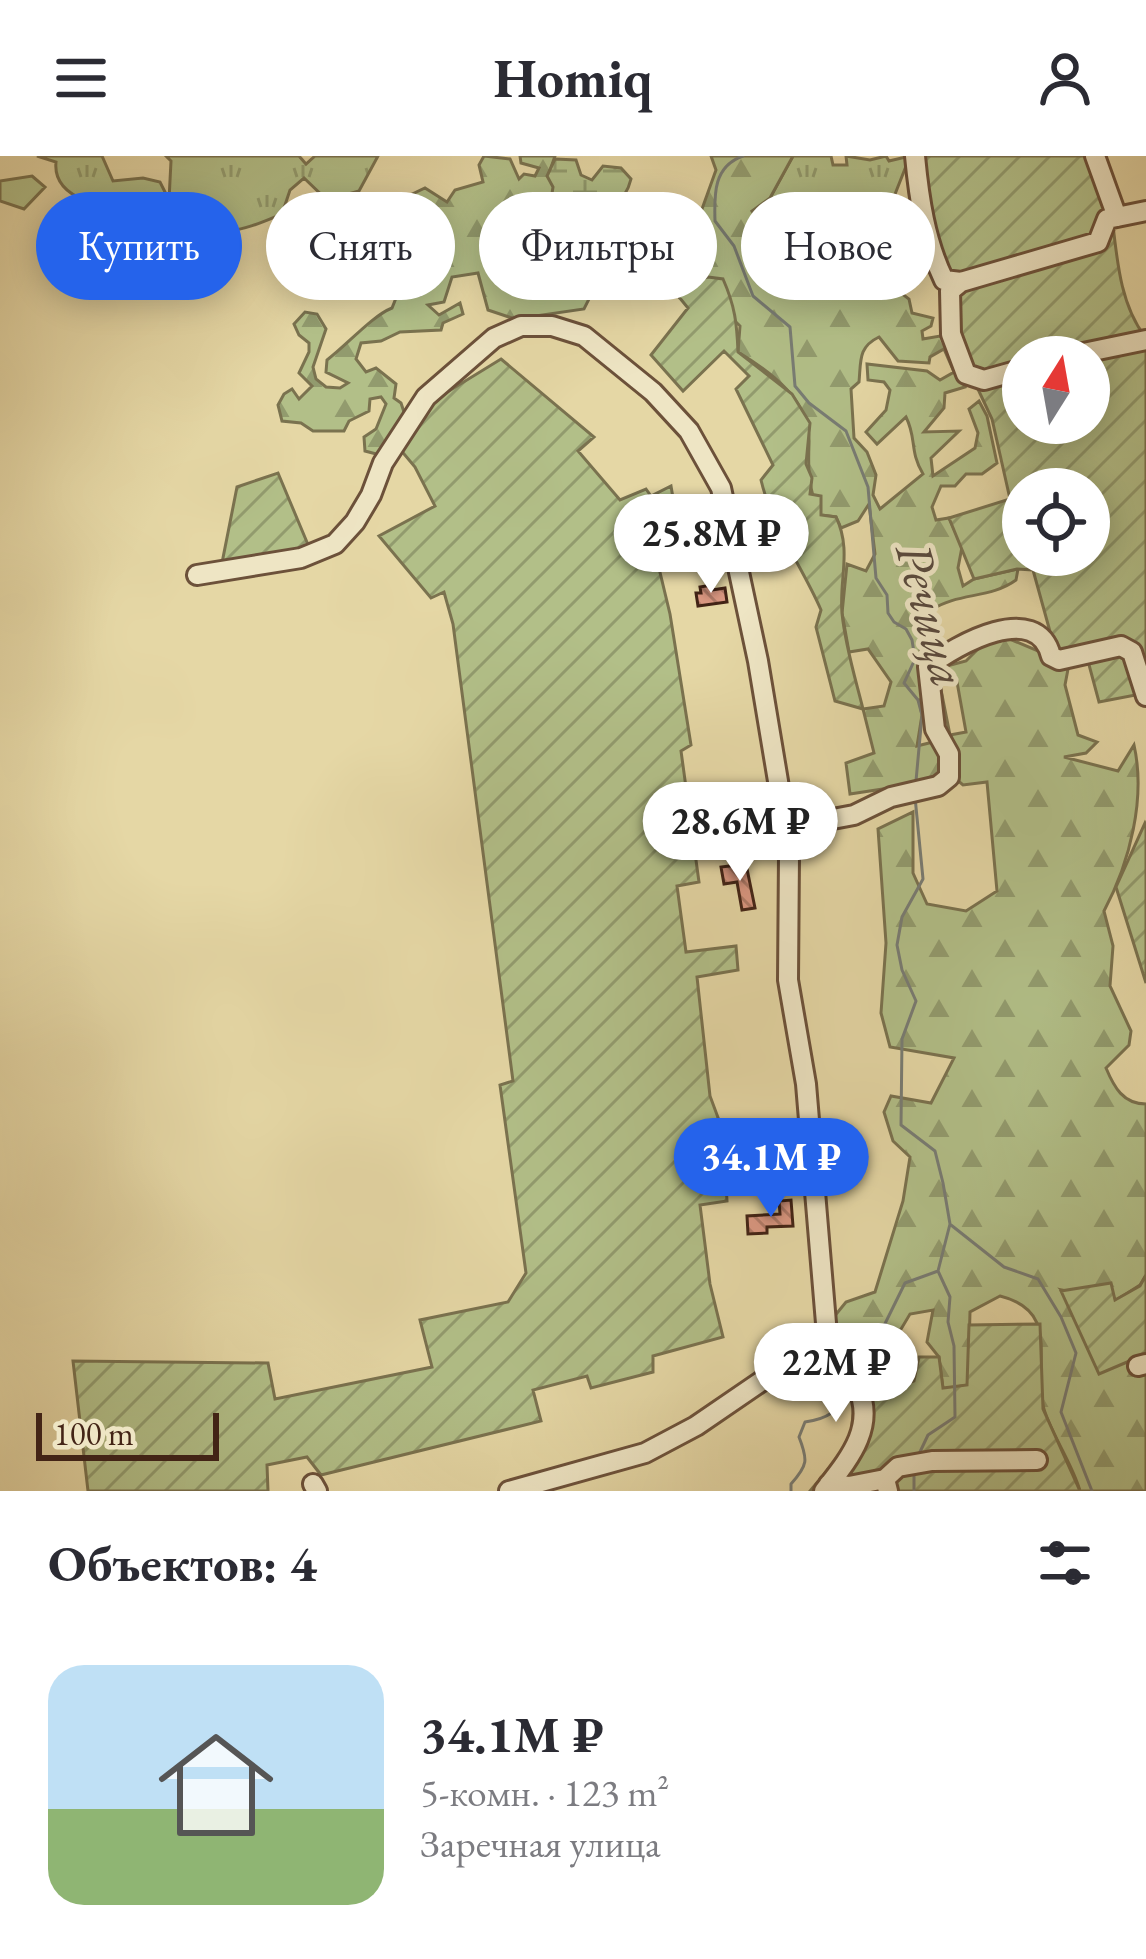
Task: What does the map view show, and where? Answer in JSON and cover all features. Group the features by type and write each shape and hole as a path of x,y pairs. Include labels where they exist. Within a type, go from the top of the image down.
{"street":[{"path":"915,156 919,204 936,265 944,280 961,282"},
{"path":"1095,156 1117,217"},
{"path":"1002,375 984,380 966,374 951,334 950,291 961,282 1098,242 1108,219 1146,211"},
{"path":"197,575 302,558 335,544 356,522 382,463 426,397 494,338 521,326 552,326 584,336 653,392 689,431 721,488 758,661 788,855 788,980 806,1084 828,1347 856,1381 864,1406 864,1430 852,1455 826,1488"},
{"path":"1110,347 1146,340"},
{"path":"784,828 854,815 891,797 938,786 949,777 951,766 935,729 928,667 992,632 1019,628 1039,633 1047,640 1051,656 1059,661 1120,646 1132,652 1146,696"},
{"path":"509,1491 645,1453 696,1426 776,1372 837,1361"},
{"path":"826,1488 886,1485 898,1467 932,1461 1037,1460"}],"green space":[{"path":"37,156 102,156 113,181 143,178 160,182 165,192 70,192 58,178 56,162"},
{"path":"166,156 299,156 306,164 315,156 378,156 359,191 319,192 304,178 289,192 266,192 266,220 242,228 242,192 169,192 171,161"},
{"path":"484,156 510,159 519,179 524,174 535,176 539,168 521,163 520,156 555,156 548,176 553,192 479,192 479,277 478,273 455,277 454,192 483,182 479,165"},
{"path":"711,156 793,156 773,192 741,192 741,300 909,300 912,313 933,318 931,326 922,331 923,339 940,336 950,346 965,387 945,393 944,408 924,432 959,431 931,458 933,476 975,448 978,433 969,409 979,401 987,416 997,463 982,474 966,474 955,486 941,486 932,507 936,520 949,518 962,547 958,568 963,586 1002,573 1017,576 1016,580 931,610 930,630 919,642 927,698 919,700 922,715 917,746 933,742 932,691 941,690 950,735 966,732 957,682 931,686 932,670 966,661 1000,635 1069,664 1065,685 1078,735 1097,742 1086,753 1064,757 1118,771 1134,745 1137,808 1121,872 1104,911 1113,946 1110,986 1131,1031 1129,1045 1106,1068 1125,1098 1146,1104 1146,1275 1140,1285 1115,1301 1062,1290 1133,1357 1146,1354 1146,1491 1080,1491 1043,1405 1038,1325 1019,1303 1000,1296 970,1312 968,1385 943,1389 939,1357 927,1342 933,1310 910,1314 882,1361 848,1361 833,1318 846,1302 875,1292 903,1201 910,1157 893,1141 884,1112 891,1096 931,1103 954,1058 890,1047 881,1013 886,943 878,829 913,812 913,873 927,904 966,911 997,891 987,782 963,785 949,773 935,781 850,794 846,763 874,753 863,709 884,706 891,682 868,649 849,652 842,613 847,564 866,571 875,554 869,504 858,521 841,528 836,517 821,515 811,489 803,414 787,389 738,352 740,326 713,300 717,192 708,192 716,170","holes":["879,337 898,361 929,363 930,357 944,349 954,372 940,380 927,371 867,364 868,380 884,382 890,390 886,410 866,432 877,444 906,417 923,474 880,509 873,495 876,475 867,452 854,438 851,389 859,382 862,355"]},
{"path":"793,156 831,156 833,165 847,165 846,156 870,160 886,156 889,161 910,156 896,192 773,192"},
{"path":"919,156 1101,156 1125,297 1146,338 1146,693 1099,702 1088,661 1069,664 1054,646 1035,576 1110,576 1110,468 1003,468 992,419 969,370 935,224 935,192 927,192"},
{"path":"555,159 576,160 581,175 592,180 603,166 621,168 631,179 625,192 552,192 547,176"},
{"path":"32,176 45,187 24,209 0,201 0,181"},
{"path":"717,278 723,279 735,315 738,352 792,394 810,423 806,464 812,478 810,494 821,496 821,515 836,517 841,529 843,625 863,709 835,701 816,627 821,610 772,514 761,480 773,465 736,389 749,376 724,351 683,391 651,355 688,308 681,300 717,300"},
{"path":"395,300 445,300 428,305 439,315 460,303 463,314 443,323 441,330 400,332 361,343 356,359 366,372 376,368 396,384 394,398 405,415 380,455 365,451 364,437 376,429 386,404 381,397 370,399 369,411 349,421 344,431 313,431 301,423 282,421 278,405 284,394 292,389 299,399 312,386 299,373 309,343 294,324 305,312 317,314 326,329 313,367 316,379 326,387 340,388 348,383 326,372 327,360 392,308"},
{"path":"485,300 588,300 584,309 515,319 488,310"},
{"path":"501,359 594,437 578,451 620,500 646,489 651,496 671,486 682,552 658,564 691,745 681,751 699,882 677,886 686,952 736,946 738,970 697,977 710,1096 723,1131 727,1201 700,1205 710,1284 723,1337 653,1356 653,1372 591,1388 587,1376 533,1390 541,1421 321,1475 307,1457 267,1465 268,1491 88,1491 73,1361 268,1363 275,1399 432,1367 420,1320 508,1302 526,1273 500,1085 513,1081 453,624 444,592 431,598 379,536 435,506 399,448 431,402"},
{"path":"278,473 309,547 222,563 237,487"},
{"path":"1002,501 1002,572 974,579 949,518"},
{"path":"1146,825 1146,983 1116,887"},
{"path":"1146,1275 1146,1354 1099,1374 1061,1291 1111,1283 1115,1300 1140,1286"},
{"path":"1040,1324 1043,1409 1080,1491 810,1491 850,1443 854,1405 914,1381 919,1357 939,1357 943,1388 967,1385 969,1325"}],"building":[{"path":"712,585 712,590 725,588 727,602 698,606 700,587"},
{"path":"746,864 755,908 742,910 737,882 724,884 721,867"},
{"path":"785,1122 790,1166 770,1168 768,1147 775,1146 772,1124"},
{"path":"791,1200 793,1226 748,1234 747,1216 780,1214 779,1201"}],"waterway":[{"name":"Речица","path":"743,156 721,174 715,221 734,246 753,296 790,327 795,386 846,431 868,487 876,578 887,595 888,613 912,640 915,659 904,683 918,700 922,715 916,781"},
{"name":"Речица","path":"915,797 923,879 902,917 897,945 916,1001 902,1039 901,1125 935,1151 943,1183 950,1224 938,1271 950,1297 955,1417 928,1435 919,1454"},
{"path":"951,1225 1004,1267 1038,1279 1061,1317 1076,1353 1061,1412 1092,1491"},
{"name":"Речица","path":"857,1370 905,1283 938,1271"},
{"name":"Речица","path":"791,1491 805,1462 799,1437 805,1422 832,1413 849,1390"},
{"name":"Речица","path":"914,1475 914,1491"}]}
